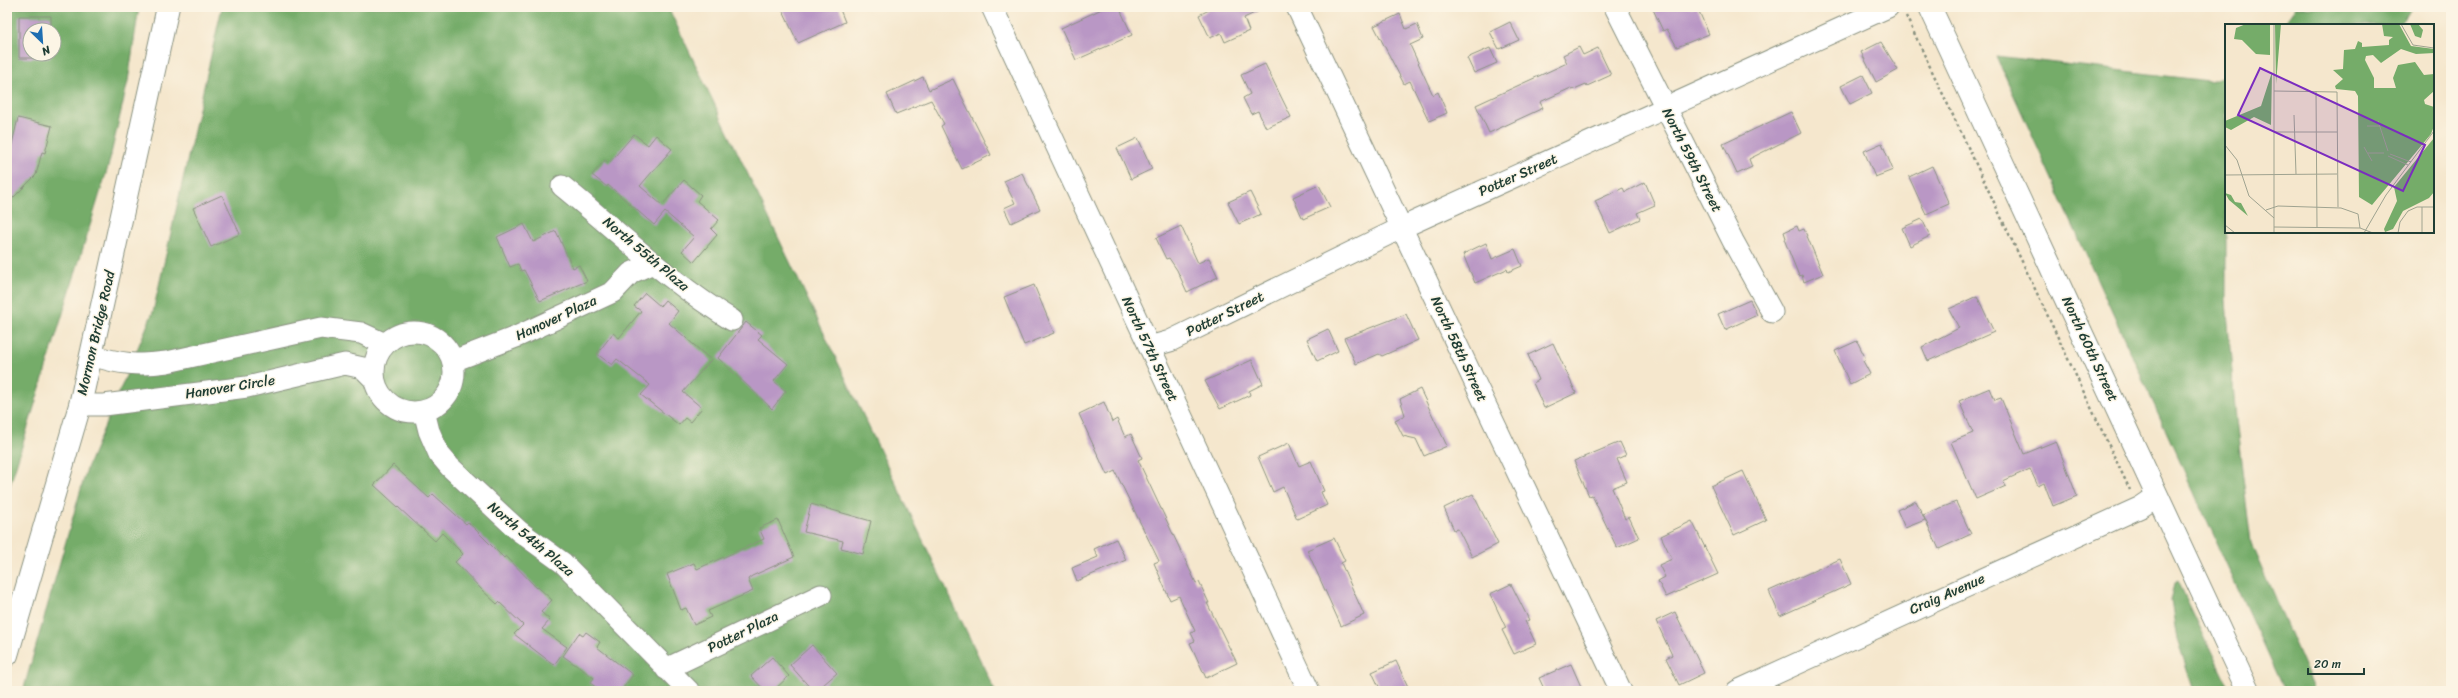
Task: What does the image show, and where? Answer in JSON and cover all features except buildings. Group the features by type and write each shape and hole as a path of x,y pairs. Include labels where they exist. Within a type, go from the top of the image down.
{"main road":[{"name":"Mormon Bridge Road","path":"7,655 80,404 168,7"},
{"name":"North 60th Street","path":"1930,7 2113,397 2157,496 2248,691"}],"street":[{"name":"North 57th Street","path":"992,7 1309,691"},
{"name":"North 58th Street","path":"1297,7 1621,691"},
{"name":"North 59th Street","path":"1615,7 1772,312"},
{"name":"Potter Street","path":"1150,347 1170,341 1401,228 1888,7"},
{"name":"North 55th Plaza","path":"562,186 653,262 714,309 732,320"},
{"name":"Hanover Plaza","path":"453,361 516,336 613,292 631,274 653,262"},
{"path":"92,355 115,363 149,365 321,328 362,333 385,344"},
{"path":"410,332 424,333 436,339 447,348 453,361 454,375 451,388 443,400 433,408 424,411 408,412 396,408 382,396 374,379 376,361 385,344 396,336 410,332"},
{"name":"Hanover Circle","path":"80,404 104,406 247,386 345,364 363,368 374,379"},
{"name":"North 54th Plaza","path":"424,411 429,431 439,454 450,467 519,531 563,563 688,691"},
{"name":"Craig Avenue","path":"1737,691 2141,507 2157,496"},
{"name":"Potter Plaza","path":"666,669 821,595"}],"green space":[{"path":"7,7 139,7 128,81 108,167 7,495"},
{"path":"222,7 668,7 995,691 23,691 87,468 153,312"},
{"path":"2296,7 2414,7 2399,24 2284,24"},
{"path":"1996,56 2209,81 2225,75 2226,300 2236,420 2251,543 2315,691 2284,691"},
{"path":"2178,581 2230,691 2195,691 2193,687 2177,639 2171,601 2175,583"}]}
